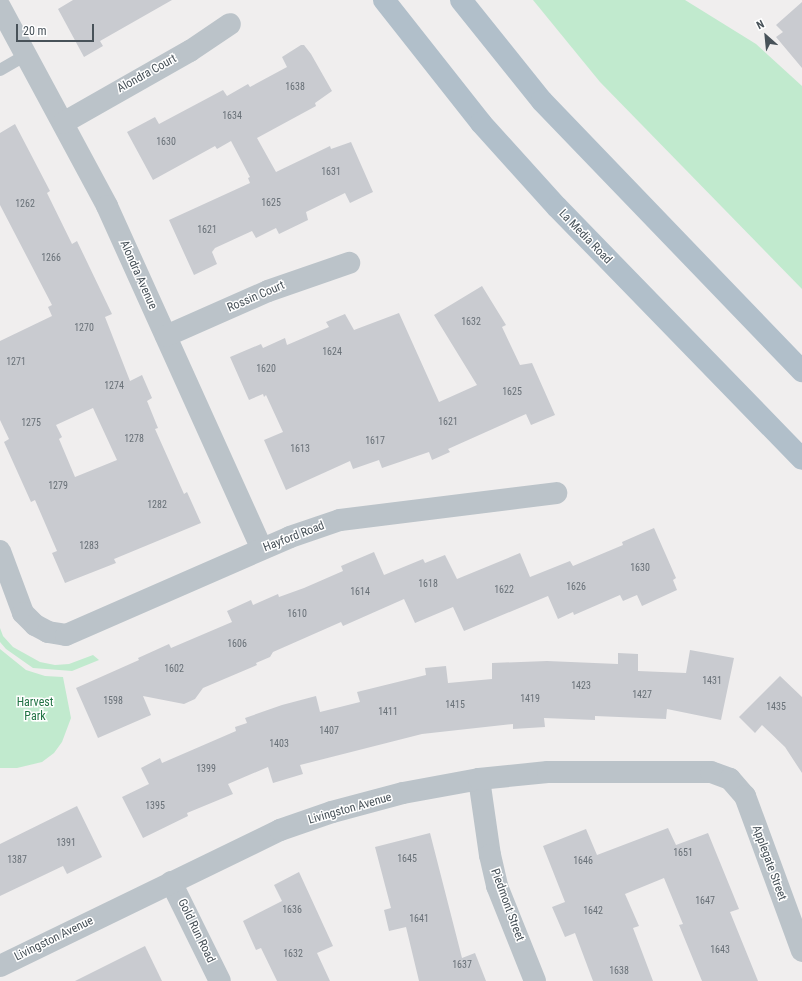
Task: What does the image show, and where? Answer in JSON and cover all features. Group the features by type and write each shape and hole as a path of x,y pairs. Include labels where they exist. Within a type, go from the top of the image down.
{"main road":[{"name":"La Media Road","path":"384,0 481,123 556,207 802,459"},
{"path":"461,0 542,101 802,371"}],"street":[{"name":"Alondra Avenue","path":"0,7 107,206 262,549"},
{"name":"Alondra Court","path":"63,122 190,51 230,24"},
{"name":"Rossin Court","path":"166,336 268,291 349,263"},
{"name":"Hayford Road","path":"0,551 23,613 35,625 48,632 66,636 86,629 262,549 340,520 556,493"},
{"name":"Livingston Avenue","path":"0,966 280,830 332,812 403,793 479,779 548,772 711,772 730,779"},
{"name":"Piedmont Street","path":"479,779 490,855 497,886 535,981"},
{"name":"Applegate Street","path":"730,779 745,796 802,950"},
{"name":"Gold Run Road","path":"171,882 220,981"}],"lane":[{"path":"0,70 26,55"}],"green space":[{"path":"533,0 685,0 756,44 802,86 802,289 600,82"},
{"path":"0,628 3,636 13,647 40,662 55,665 69,664 93,655 99,660 72,671 33,668 6,649 0,642"},
{"name":"Harvest Park","path":"0,649 26,670 45,676 63,677 71,718 62,742 54,753 42,762 17,768 0,768"}],"building":[{"path":"73,0 172,0 100,41 103,46 84,57 58,9"},
{"path":"802,2 802,68 776,37 783,32 776,25"},
{"path":"301,45 304,45 311,54 332,91 315,103 316,106 257,138 276,172 330,146 331,149 351,142 373,192 350,203 345,193 306,212 308,220 279,234 276,228 256,238 252,231 215,248 212,252 217,264 194,275 169,220 250,183 248,178 250,177 231,141 217,149 215,146 153,180 127,132 155,117 159,124 223,90 227,96 248,84 250,87 287,67 282,57"},
{"path":"15,124 50,191 47,193 72,244 77,241 112,314 105,317 130,381 142,375 152,398 147,401 158,428 155,429 184,494 187,492 201,523 114,559 116,563 65,583 52,553 57,551 35,500 31,502 4,442 9,439 0,420 0,341 52,316 48,307 52,305 0,205 0,133","holes":["93,408 117,460 75,477 59,439 62,437 56,425"]},
{"path":"482,286 506,325 502,327 520,365 532,363 555,415 531,425 526,414 448,449 450,452 432,460 429,452 382,468 379,460 353,469 350,461 286,490 264,440 283,432 266,395 264,397 263,394 249,400 230,357 261,344 263,348 285,338 287,345 329,327 326,322 345,314 354,330 399,313 439,402 477,385 434,315"},
{"path":"654,528 676,578 673,580 677,590 642,606 637,595 623,601 620,595 574,615 573,612 558,619 548,596 464,631 453,607 415,623 404,599 343,626 341,622 273,652 270,657 256,663 257,665 203,688 195,699 184,704 143,696 151,715 98,738 76,688 139,660 138,658 169,644 171,648 232,622 227,611 251,600 253,605 278,594 279,597 304,588 343,571 341,566 374,552 384,575 423,559 425,563 445,555 457,579 520,553 530,577 570,561 573,566 623,545 622,542"},
{"path":"690,650 734,658 721,720 667,709 666,719 595,716 595,720 544,718 545,727 513,729 513,724 422,734 300,765 303,774 273,783 268,767 228,784 233,794 187,813 188,816 143,838 122,797 149,784 141,768 160,758 162,763 236,731 235,727 247,723 245,718 282,705 316,696 320,712 360,702 357,692 426,675 425,668 446,666 448,683 492,679 492,663 547,661 618,664 618,653 638,654 638,671 686,673"},
{"path":"780,676 802,697 802,773 785,747 762,725 755,733 739,717"},
{"path":"77,806 102,857 67,874 63,866 0,896 0,844"},
{"path":"668,828 676,845 708,833 739,909 730,912 758,981 702,981 679,925 683,924 664,878 625,894 639,926 633,928 653,981 593,981 575,933 565,937 552,907 565,902 543,846 586,829 597,855"},
{"path":"430,833 462,958 475,953 486,981 419,981 406,927 389,931 384,910 391,908 375,847"},
{"path":"299,872 333,946 317,953 330,981 277,981 261,948 256,950 243,921 282,901 274,885"},
{"path":"145,946 162,981 75,981"}]}
